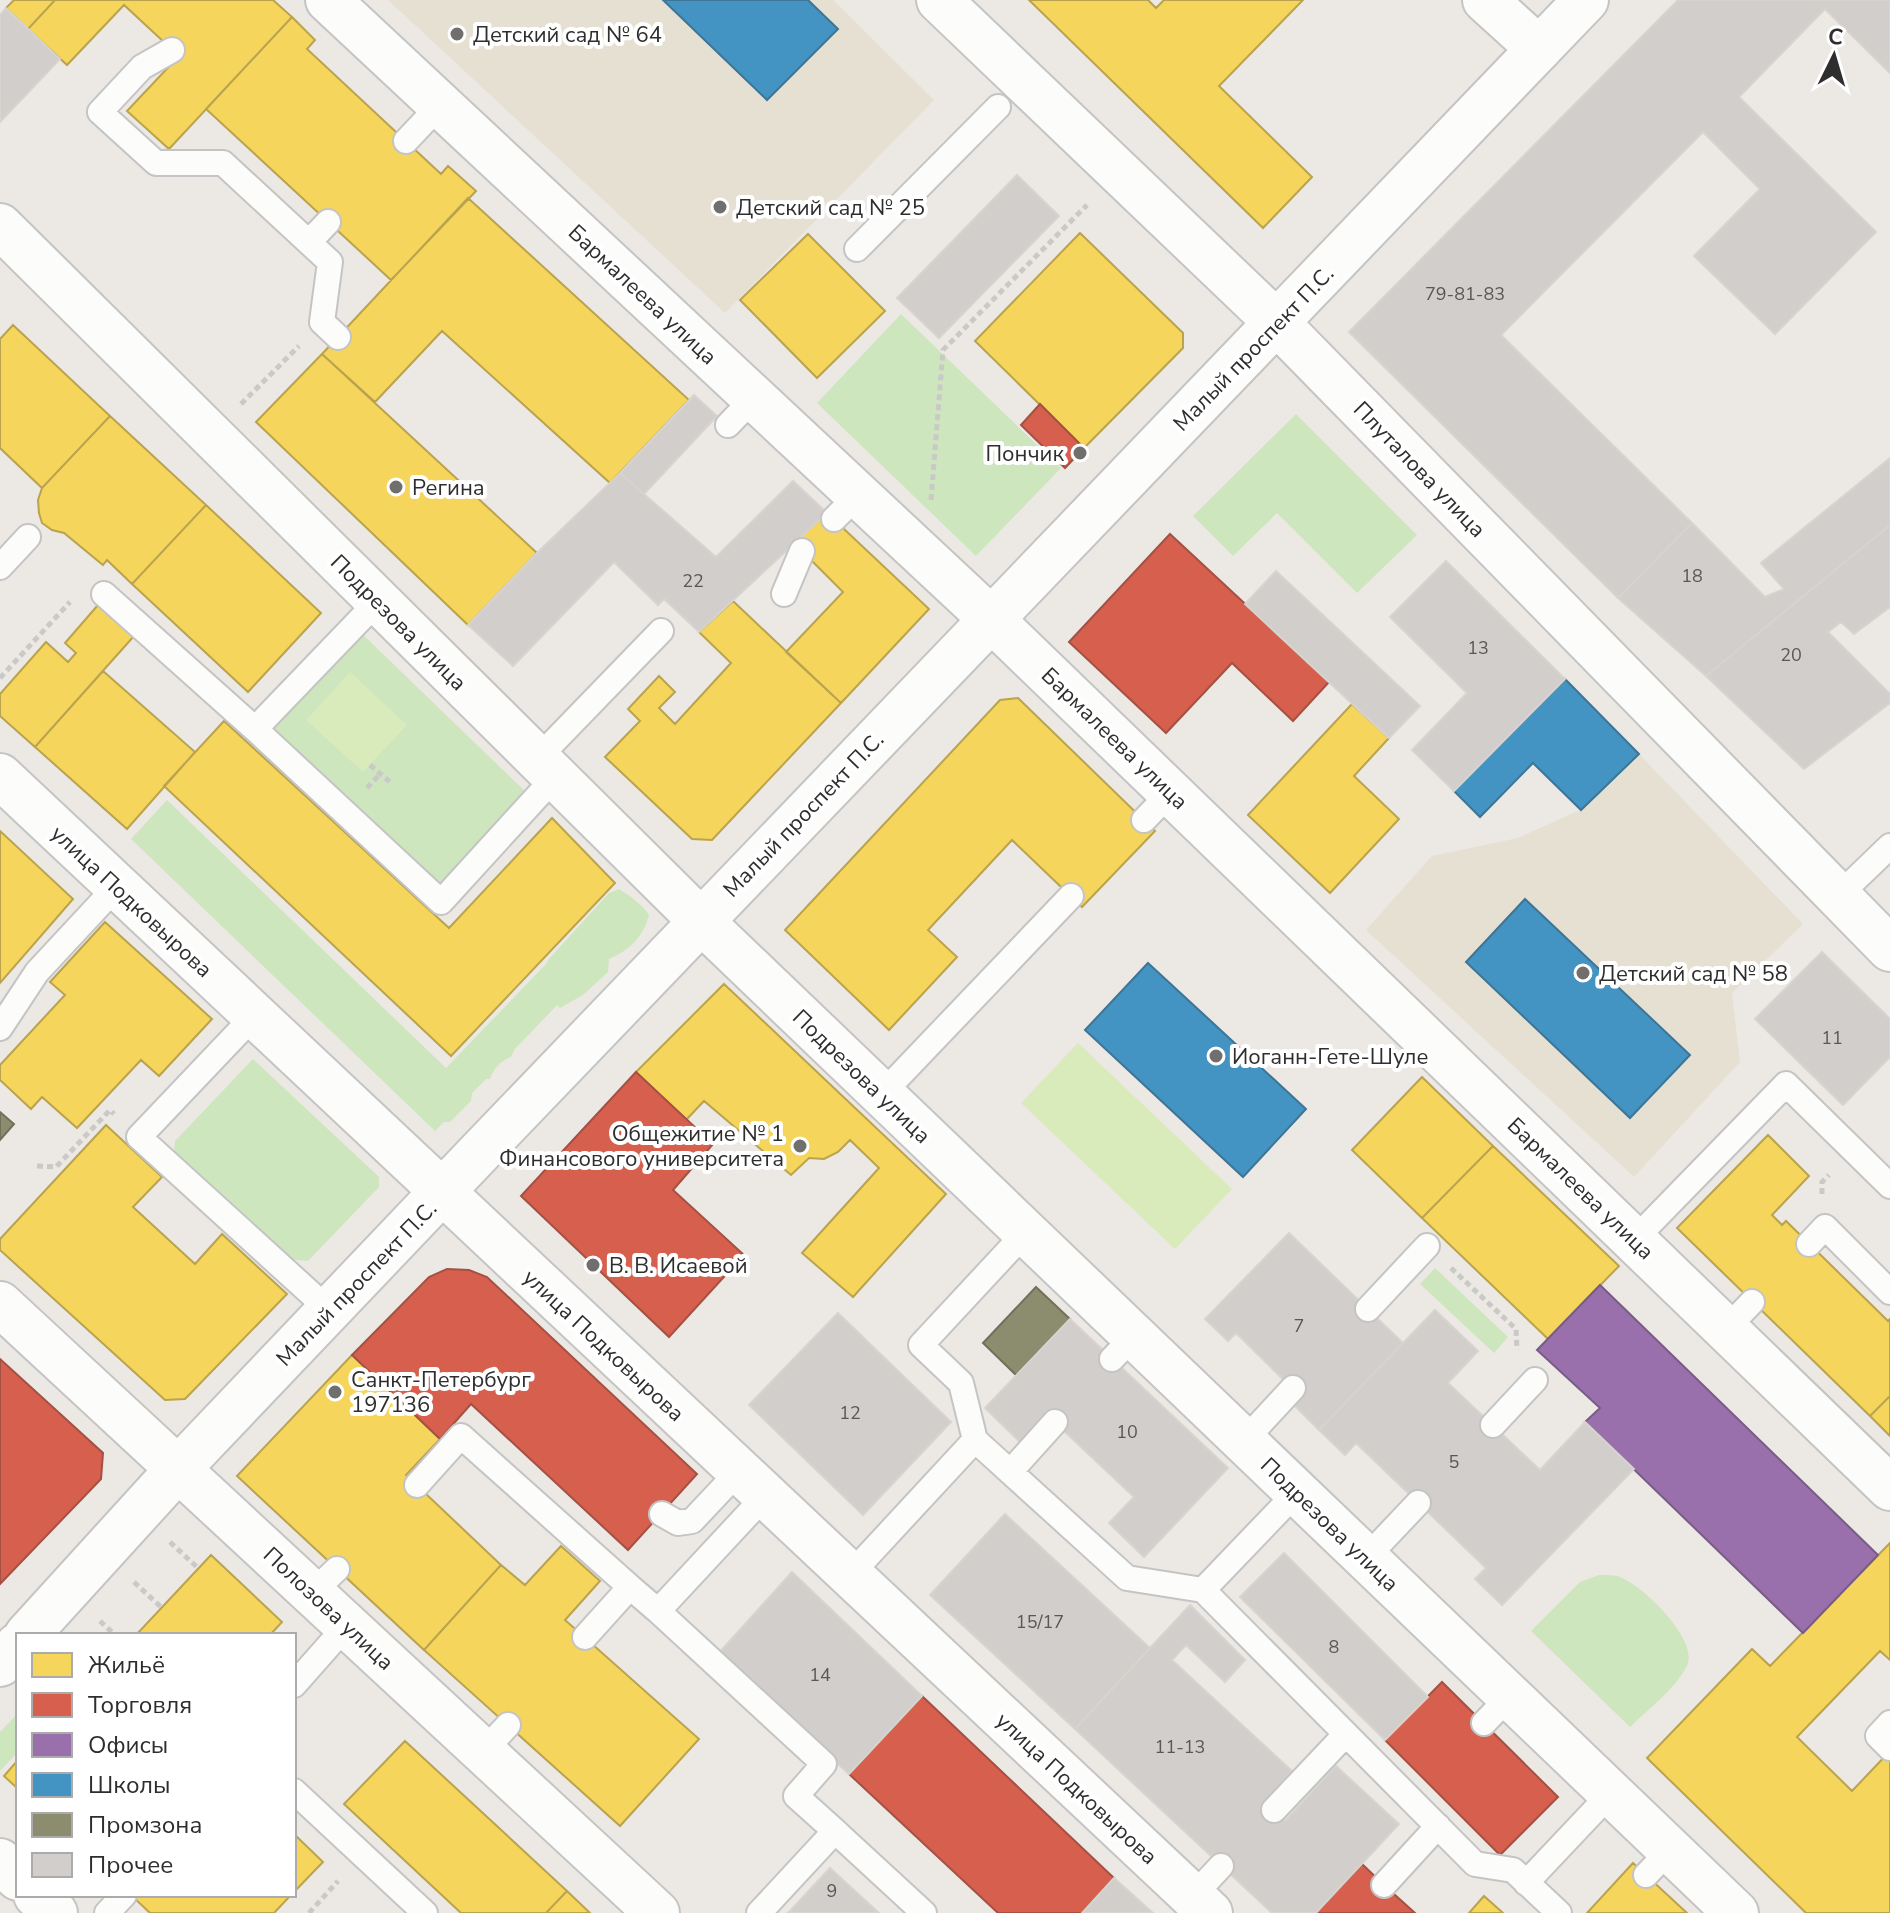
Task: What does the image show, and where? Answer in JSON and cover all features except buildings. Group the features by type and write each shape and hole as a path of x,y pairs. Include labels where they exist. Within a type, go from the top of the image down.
{"street":[{"name":"Бармалеева улица","path":"328,0 440,105 741,412 846,507 990,618 1157,806 1634,1240 1739,1316 1890,1488"},
{"name":"Плуталова улица","path":"939,0 1277,323 1890,949"},
{"path":"1485,0 1539,49"},
{"name":"Малый проспект П.С.","path":"29,1633 178,1469 990,618 1586,0"},
{"name":"Подрезова улица","path":"0,226 701,921 1026,1232 1123,1347 1244,1441 1366,1558 1497,1710 1611,1793 1658,1863 1736,1913"},
{"name":"улица Подковырова","path":"0,776 850,1575 1208,1892"},
{"name":"Полозова улица","path":"0,1304 178,1469 325,1581 347,1625 496,1738 657,1913"},
{"path":"0,1664 16,1647"},
{"path":"0,1861 16,1876"},
{"path":"38,1897 55,1913"}],"lane":[{"path":"172,50 142,67 100,112 156,163 223,163 309,242 330,262 330,330"},
{"path":"406,141 440,105"},
{"path":"857,249 998,107"},
{"path":"309,242 328,222"},
{"path":"0,567 28,537"},
{"path":"784,594 802,551"},
{"path":"104,594 441,902 546,768 661,631"},
{"path":"255,729 378,601"},
{"path":"1838,896 1890,846"},
{"path":"0,1028 37,972 117,886"},
{"path":"881,1095 1071,896"},
{"path":"254,1016 139,1137 330,1311"},
{"path":"1634,1240 1786,1084 1890,1186"},
{"path":"1026,1232 921,1345 961,1383 975,1440 1127,1578 1203,1590 1346,1734 1419,1791 1438,1826 1475,1864 1513,1870 1559,1913"},
{"path":"1817,1235 1890,1292"},
{"path":"1368,1309 1427,1246"},
{"path":"1493,1425 1535,1380"},
{"path":"1244,1441 1293,1388"},
{"path":"1010,1472 1055,1422"},
{"path":"417,1485 461,1436 824,1764 796,1796 924,1913"},
{"path":"850,1575 975,1440"},
{"path":"662,1514 678,1523 692,1521 752,1483"},
{"path":"658,1611 752,1483"},
{"path":"1203,1590 1297,1492"},
{"path":"1366,1558 1418,1503"},
{"path":"585,1637 630,1587"},
{"path":"296,1683 347,1625"},
{"path":"1890,1723 1878,1736 1890,1748"},
{"path":"1274,1810 1346,1734"},
{"path":"296,1793 425,1913"},
{"path":"1526,1883 1611,1793"},
{"path":"1384,1885 1438,1826"},
{"path":"759,1913 835,1831"},
{"path":"107,1913 122,1897"}],"path":[{"path":"931,508 943,350 1093,199"},
{"path":"233,413 330,330"},
{"path":"0,678 89,582 104,594"},
{"path":"370,765 391,783"},
{"path":"37,1166 56,1167 110,1110 139,1137"},
{"path":"1817,1235 1822,1182 1853,1150"},
{"path":"1427,1246 1516,1329 1517,1362 1535,1380"},
{"path":"176,1548 199,1569"},
{"path":"140,1588 162,1608"},
{"path":"103,1624 113,1633"}],"shaded area":[{"name":"Детский сад № 25","path":"388,0 833,0 934,100 725,313"},
{"name":"Детский сад № 58","path":"1639,754 1803,924 1732,993 1740,1062 1634,1177 1366,930 1432,856 1518,838 1580,810"}],"green space":[{"path":"901,314 1061,468 976,556 817,403"},
{"path":"1296,414 1417,535 1357,593 1277,513 1233,556 1193,516"},
{"path":"356,628 532,798 446,892 266,724"},
{"path":"350,672 407,725 363,772 306,720"},
{"path":"167,800 446,1068 609,893 619,889 639,903 649,915 635,942 609,959 608,972 583,995 560,1008 557,1005 511,1057 498,1065 490,1079 486,1079 472,1093 471,1101 450,1122 444,1122 435,1131 131,839"},
{"path":"1078,1043 1232,1189 1175,1249 1021,1103"},
{"path":"253,1059 379,1177 379,1187 308,1261 288,1259 174,1152 175,1141"},
{"path":"1435,1268 1508,1337 1494,1353 1420,1284"},
{"path":"1599,1575 1617,1576 1652,1600 1684,1639 1688,1652 1688,1663 1678,1680 1630,1727 1531,1631 1580,1582"},
{"path":"16,1715 16,1754 0,1771 0,1732"}],"place":[{"name":"Детский сад № 64","path":"457,34"},
{"name":"Детский сад № 25","path":"720,207"},
{"name":"Пончик","path":"1080,453"},
{"name":"Регина","path":"396,487"},
{"name":"Детский сад № 58","path":"1583,973"},
{"name":"Иоганн-Гете-Шуле","path":"1216,1056"},
{"name":"Общежитие № 1 Финансового университета","path":"800,1146"},
{"name":"В. В. Исаевой","path":"593,1265"},
{"name":"Санкт-Петербург 197136","path":"335,1392"}]}
